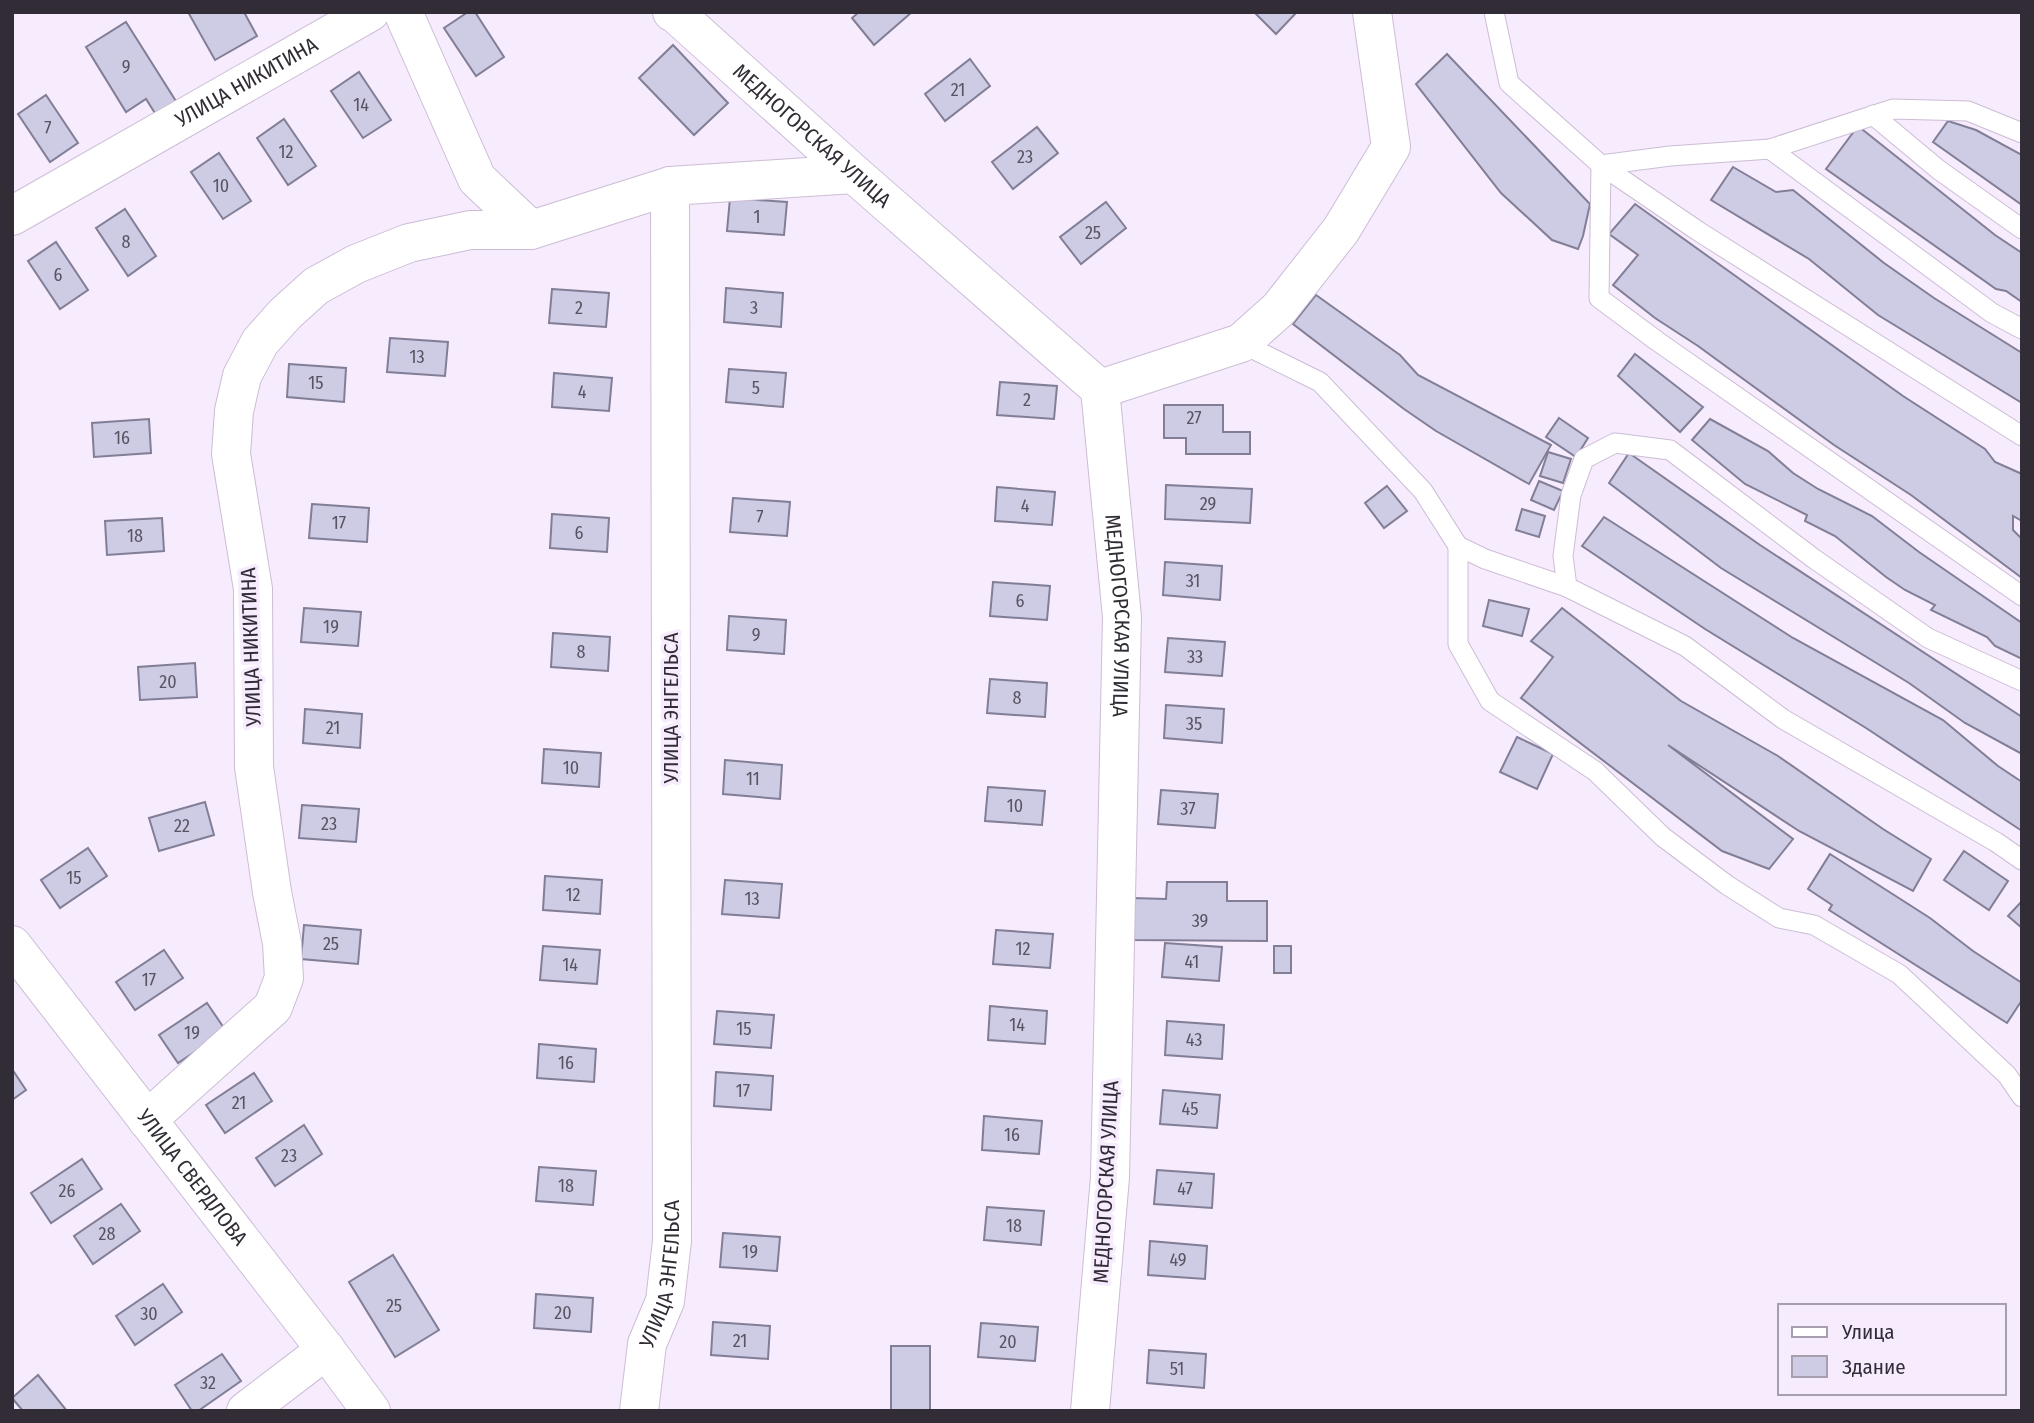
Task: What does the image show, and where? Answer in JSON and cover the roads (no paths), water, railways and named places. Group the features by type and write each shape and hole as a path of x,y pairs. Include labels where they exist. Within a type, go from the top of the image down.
{"street":[{"name":"УЛИЦА НИКИТИНА","path":"12,216 370,12"},
{"path":"403,12 477,179 531,230"},
{"name":"МЕДНОГОРСКАЯ УЛИЦА","path":"672,12 1100,389 1122,617 1110,1177 1090,1411"},
{"path":"1100,389 1241,343 1279,309 1341,230 1391,147 1372,12"},
{"path":"670,186 854,174"},
{"name":"УЛИЦА НИКИТИНА","path":"147,1120 273,1007 284,978 282,943 254,768 253,589 231,454 234,411 242,376 260,342 285,314 316,286 356,264 409,243 470,230 531,230 670,186"},
{"name":"УЛИЦА ЭНГЕЛЬСА","path":"639,1411 647,1344 665,1301 672,1241 670,186"},
{"name":"УЛИЦА СВЕРДЛОВА","path":"12,945 371,1411"},
{"path":"246,1411 326,1350"}],"lane":[{"path":"1494,12 1509,83 1601,165 1699,232 2022,436"},
{"path":"1601,165 1670,156 1770,149 1893,108 1968,111 2022,132"},
{"path":"1872,115 1939,170 2022,229"},
{"path":"1770,149 1992,313 2022,329"},
{"path":"1601,165 1599,298 2022,596"},
{"path":"1241,343 1320,382 1423,491 1458,546 1485,559 1567,587 1685,646 1783,719 1996,842 2022,860"},
{"path":"1567,587 1563,556 1571,495 1584,459 1615,443 1670,450 1813,558 1928,638 2022,681"},
{"path":"1458,546 1458,643 1490,701 1595,771 1663,837 1727,885 1779,918 1814,925 1899,974 2007,1076 2022,1097"}]}
